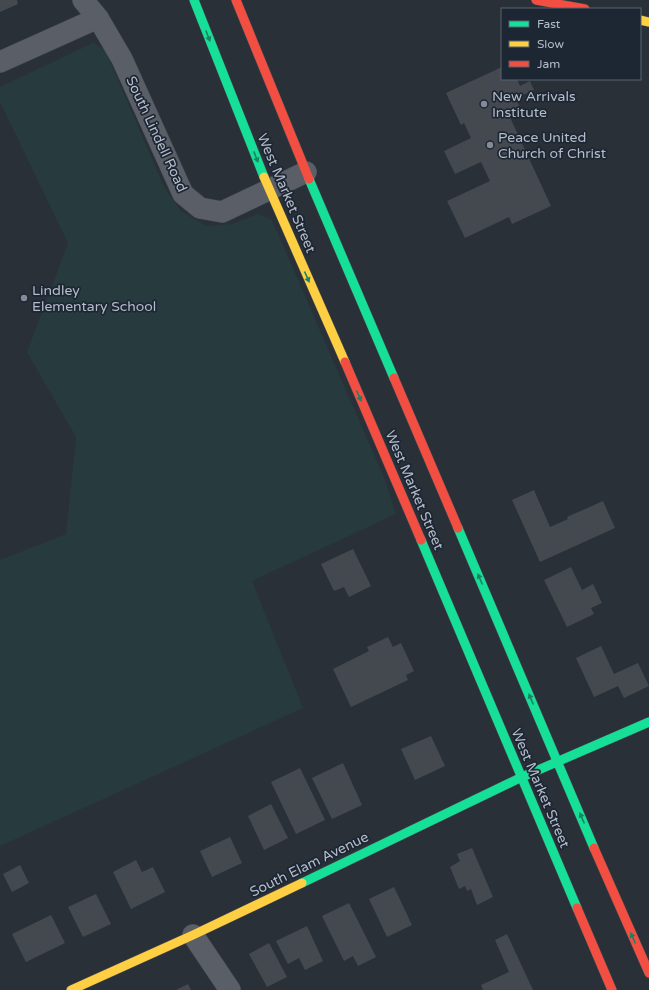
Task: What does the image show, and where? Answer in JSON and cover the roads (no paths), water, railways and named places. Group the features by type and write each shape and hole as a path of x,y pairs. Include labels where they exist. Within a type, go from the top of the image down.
{"main road":[{"name":"West Market Street","path":"194,0 268,190 363,405 612,990"},
{"name":"West Market Street","path":"236,0 306,172 608,881 649,973"},
{"path":"536,0 580,8"},
{"name":"South Elam Avenue","path":"71,990 193,935 522,777 649,722"}],"street":[{"name":"South Lindell Road","path":"83,0 98,18 122,59 183,194 200,208 222,212 306,172"},
{"path":"0,62 98,18"},
{"path":"193,935 230,990"}],"place":[{"name":"New Arrivals Institute","path":"484,104"},
{"name":"Peace United Church of Christ","path":"490,145"},
{"name":"Lindley Elementary School","path":"24,298"}]}
